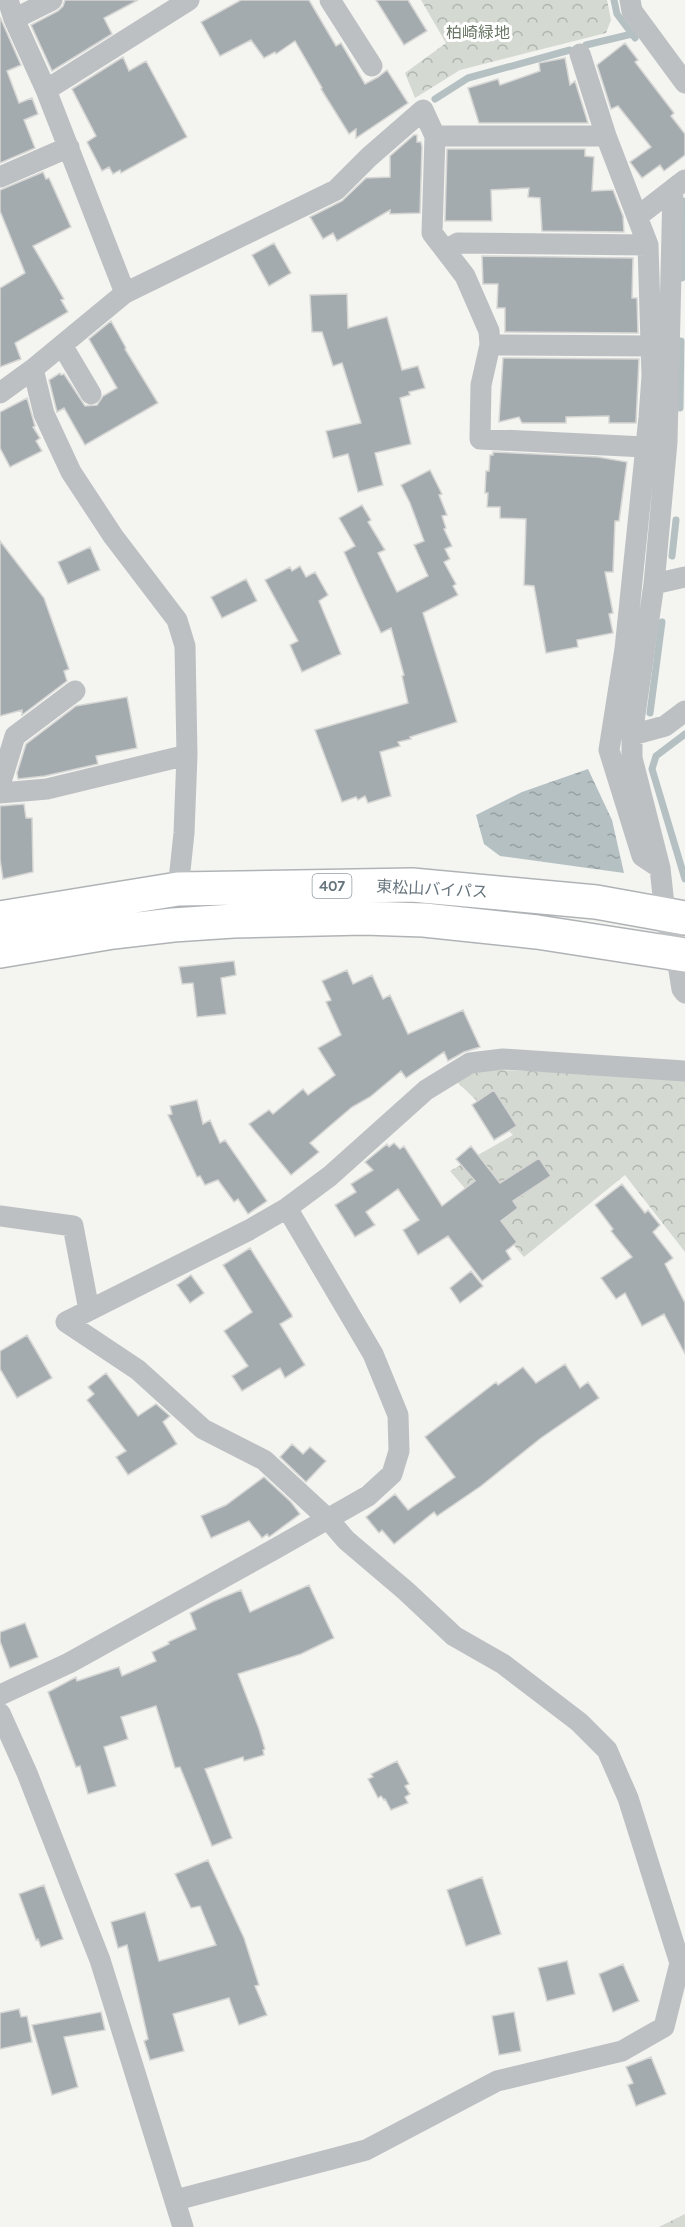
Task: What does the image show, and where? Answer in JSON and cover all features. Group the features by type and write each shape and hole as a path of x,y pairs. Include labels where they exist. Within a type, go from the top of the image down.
{"highway":[{"name":"東松山バイパス","path":"0,918 178,889 412,885 596,902 675,916"},
{"name":"東松山バイパス","path":"0,951 113,932 173,925 364,918 424,920 537,932 681,953"}],"street":[{"path":"52,0 11,10 69,147 125,293"},
{"path":"46,90 189,0"},
{"path":"330,0 372,66"},
{"path":"630,0 633,11 685,83"},
{"path":"580,54 606,136 648,244 651,386 625,649 609,750 642,856 660,868"},
{"path":"0,393 33,369 125,293 336,190 369,157 423,110 435,136 432,233 465,276 489,331 490,345 482,385 480,439 645,447"},
{"path":"435,136 606,136"},
{"path":"0,177 69,147"},
{"path":"637,217 679,184"},
{"path":"679,184 676,440 632,735 632,758 660,868 675,916 685,993"},
{"path":"445,250 458,243 648,244"},
{"path":"62,345 91,394"},
{"path":"490,345 651,346"},
{"path":"33,369 44,414 71,472 113,536 177,620 185,646 187,755 184,833 178,889"},
{"path":"654,584 685,577"},
{"path":"0,785 15,736 75,691"},
{"path":"632,735 665,726 685,711"},
{"path":"0,793 47,789 187,755"},
{"path":"176,2200 366,2150 497,2081 622,2051 664,2027 680,1963 628,1798 606,1750 579,1722 502,1664 454,1636 346,1540 328,1519 264,1460 203,1429 138,1370 66,1322 249,1230 287,1208 330,1176 426,1090 470,1063 503,1059 685,1071"},
{"path":"0,1695 69,1663 328,1519 368,1496 392,1474 399,1451 398,1415 373,1354 287,1208"},
{"path":"0,1216 73,1226 89,1310"},
{"path":"0,1713 27,1773 100,1960 183,2227"}],"green space":[{"name":"柏崎緑地","path":"421,0 607,0 611,20 606,33 460,70 415,98 405,73 446,43"},
{"path":"472,1069 685,1077 685,1252 625,1175 524,1257 450,1171 513,1135 455,1080"},
{"path":"685,2214 685,2227 659,2227"}],"water":[{"path":"588,769 612,820 624,873 500,856 484,844 476,815 522,792"}],"building":[{"path":"65,0 138,0 104,18 112,34 52,71 31,25 58,11"},
{"path":"241,0 309,0 336,46 341,43 365,84 387,70 408,103 356,138 356,129 349,134 295,41 276,54 275,52 264,58 251,40 220,56 201,22"},
{"path":"376,0 408,0 427,31 404,45"},
{"path":"0,17 21,65 7,71 19,103 32,98 38,114 24,120 35,148 0,163"},
{"path":"625,43 638,60 635,62 674,113 671,116 685,134 685,155 664,171 660,165 642,178 630,162 651,147 618,106 611,109 597,65"},
{"path":"123,57 129,71 146,61 187,137 121,173 120,170 113,174 109,167 102,171 87,142 96,136 72,89"},
{"path":"565,58 570,85 575,81 588,123 479,123 468,88 498,79 500,85 540,71 539,63"},
{"path":"414,135 417,135 417,142 421,142 422,147 420,213 390,214 390,210 337,241 333,233 323,239 310,217 342,201 366,178 390,177 390,156"},
{"path":"447,149 585,149 585,156 594,157 592,191 613,190 623,216 624,232 542,231 540,198 528,197 529,188 491,190 492,221 445,221"},
{"path":"43,172 46,179 49,178 71,227 33,246 64,299 61,300 68,312 15,343 21,359 0,367 0,288 25,273 0,211 0,190"},
{"path":"274,243 291,273 269,286 252,255"},
{"path":"482,256 633,258 632,298 637,298 638,333 505,332 505,308 497,308 498,284 483,284"},
{"path":"347,294 348,328 387,317 402,370 418,366 425,388 409,392 410,395 400,398 411,444 375,453 383,485 358,492 348,454 333,458 326,431 361,423 342,363 333,366 322,332 312,332 310,295"},
{"path":"111,321 158,403 85,445 64,408 57,412 49,380 60,373 64,374 85,406 97,405 103,396 117,388 89,339"},
{"path":"503,358 639,359 636,423 609,423 609,416 566,417 566,423 522,423 519,417 499,422"},
{"path":"27,398 35,426 33,427 40,438 36,441 42,451 10,467 0,448 0,412"},
{"path":"493,452 598,457 627,462 619,521 615,521 613,572 605,572 613,613 609,614 613,633 577,640 578,647 546,653 534,586 524,585 526,519 500,518 500,507 487,507 486,471 489,471 490,455 493,455"},
{"path":"430,470 442,494 439,495 447,515 442,516 446,528 444,529 452,546 445,549 450,559 444,562 456,584 453,586 458,595 423,613 457,722 410,737 411,739 398,742 400,746 380,752 391,796 368,803 365,796 358,800 356,797 342,802 315,730 408,703 402,676 404,675 391,628 381,633 344,552 355,546 339,518 362,505 371,520 368,522 385,550 378,553 397,592 428,576 414,545 424,541 401,485"},
{"path":"0,541 44,598 69,669 64,671 67,681 22,715 22,710 0,716"},
{"path":"90,547 100,570 68,584 58,562"},
{"path":"300,566 306,577 315,572 328,595 319,601 341,654 302,672 290,645 298,641 265,580 290,567 292,571"},
{"path":"246,579 257,601 222,618 211,597"},
{"path":"127,697 137,748 96,756 98,764 45,776 18,779 17,773 26,744 76,706"},
{"path":"24,804 26,818 32,818 33,872 3,879 0,859 0,806"},
{"path":"234,961 236,975 221,978 226,1014 197,1017 193,983 182,984 179,967"},
{"path":"347,970 353,984 372,975 383,999 390,995 408,1034 463,1010 480,1047 464,1052 448,1061 444,1052 406,1078 401,1071 370,1097 352,1107 310,1143 319,1152 291,1175 249,1124 269,1110 273,1114 303,1089 308,1095 335,1075 318,1048 341,1035 326,1002 331,1000 322,981"},
{"path":"494,1090 517,1126 494,1140 472,1105"},
{"path":"197,1100 203,1124 210,1120 220,1143 225,1140 267,1201 248,1214 238,1199 234,1202 218,1180 205,1185 200,1176 197,1177 168,1115 172,1114 170,1106"},
{"path":"394,1143 400,1149 404,1146 442,1206 475,1181 456,1159 471,1146 500,1183 539,1158 551,1176 513,1201 518,1208 501,1221 517,1242 506,1251 511,1259 482,1281 448,1236 418,1255 403,1230 419,1220 398,1189 366,1212 375,1225 355,1237 335,1205 356,1192 351,1184 373,1170 365,1162 387,1144 389,1147"},
{"path":"622,1184 645,1213 648,1210 660,1225 653,1232 673,1258 665,1264 685,1303 685,1354 664,1314 642,1326 625,1293 616,1299 601,1278 632,1257 611,1231 613,1229 595,1205"},
{"path":"250,1248 292,1315 280,1324 305,1365 285,1378 280,1368 242,1391 232,1376 248,1366 224,1331 252,1312 223,1265"},
{"path":"471,1271 483,1286 460,1303 450,1288"},
{"path":"191,1275 204,1293 190,1303 177,1285"},
{"path":"27,1335 52,1378 17,1398 0,1369 0,1351"},
{"path":"565,1364 580,1388 588,1382 599,1398 541,1438 481,1486 437,1516 434,1512 394,1544 382,1530 379,1533 366,1517 395,1494 408,1510 455,1477 425,1437 496,1382 498,1385 523,1367 536,1383"},
{"path":"106,1373 138,1416 156,1404 170,1416 163,1422 177,1444 128,1475 116,1457 126,1451 87,1400 94,1394 88,1387"},
{"path":"292,1444 303,1454 310,1447 326,1461 306,1482 280,1457"},
{"path":"264,1477 291,1502 300,1514 269,1537 267,1534 262,1538 249,1521 211,1538 201,1516 226,1505"},
{"path":"309,1585 334,1638 301,1654 238,1674 259,1729 265,1749 263,1750 264,1755 244,1761 243,1757 205,1769 232,1838 212,1846 180,1767 175,1768 156,1706 121,1717 128,1739 104,1747 116,1786 88,1794 80,1766 76,1767 48,1692 76,1677 77,1681 119,1667 122,1676 156,1661 152,1652 196,1629 190,1613 214,1601 241,1590 250,1612"},
{"path":"25,1623 38,1657 10,1668 0,1641 0,1632"},
{"path":"397,1761 409,1784 405,1786 410,1794 405,1797 408,1803 391,1810 385,1799 381,1796 378,1798 368,1779 373,1777 371,1774"},
{"path":"208,1860 244,1938 259,1985 255,1986 267,2015 239,2025 229,1998 173,2014 184,2051 150,2060 144,2041 148,2039 127,1945 118,1948 111,1922 145,1912 159,1961 216,1945 200,1906 191,1908 175,1874"},
{"path":"482,1877 501,1934 466,1946 447,1890"},
{"path":"44,1885 63,1939 41,1947 38,1939 36,1940 19,1894"},
{"path":"567,1961 575,1994 547,2001 538,1968"},
{"path":"623,1964 639,2001 613,2012 599,1974"},
{"path":"19,2009 21,2017 27,2016 32,2042 0,2049 0,2013"},
{"path":"101,2012 105,2030 64,2037 78,2087 52,2095 32,2025"},
{"path":"514,2012 521,2051 499,2055 492,2016"},
{"path":"651,2057 666,2094 636,2106 628,2085 633,2083 626,2067"}],"waterway":[{"path":"614,0 617,14 635,38"},
{"path":"586,45 632,34"},
{"path":"435,99 468,78 570,50"},
{"path":"682,278 685,201"},
{"path":"680,408 681,341"},
{"path":"672,556 676,520"},
{"path":"650,713 662,622"},
{"path":"685,734 656,756 652,769 685,879"}]}
